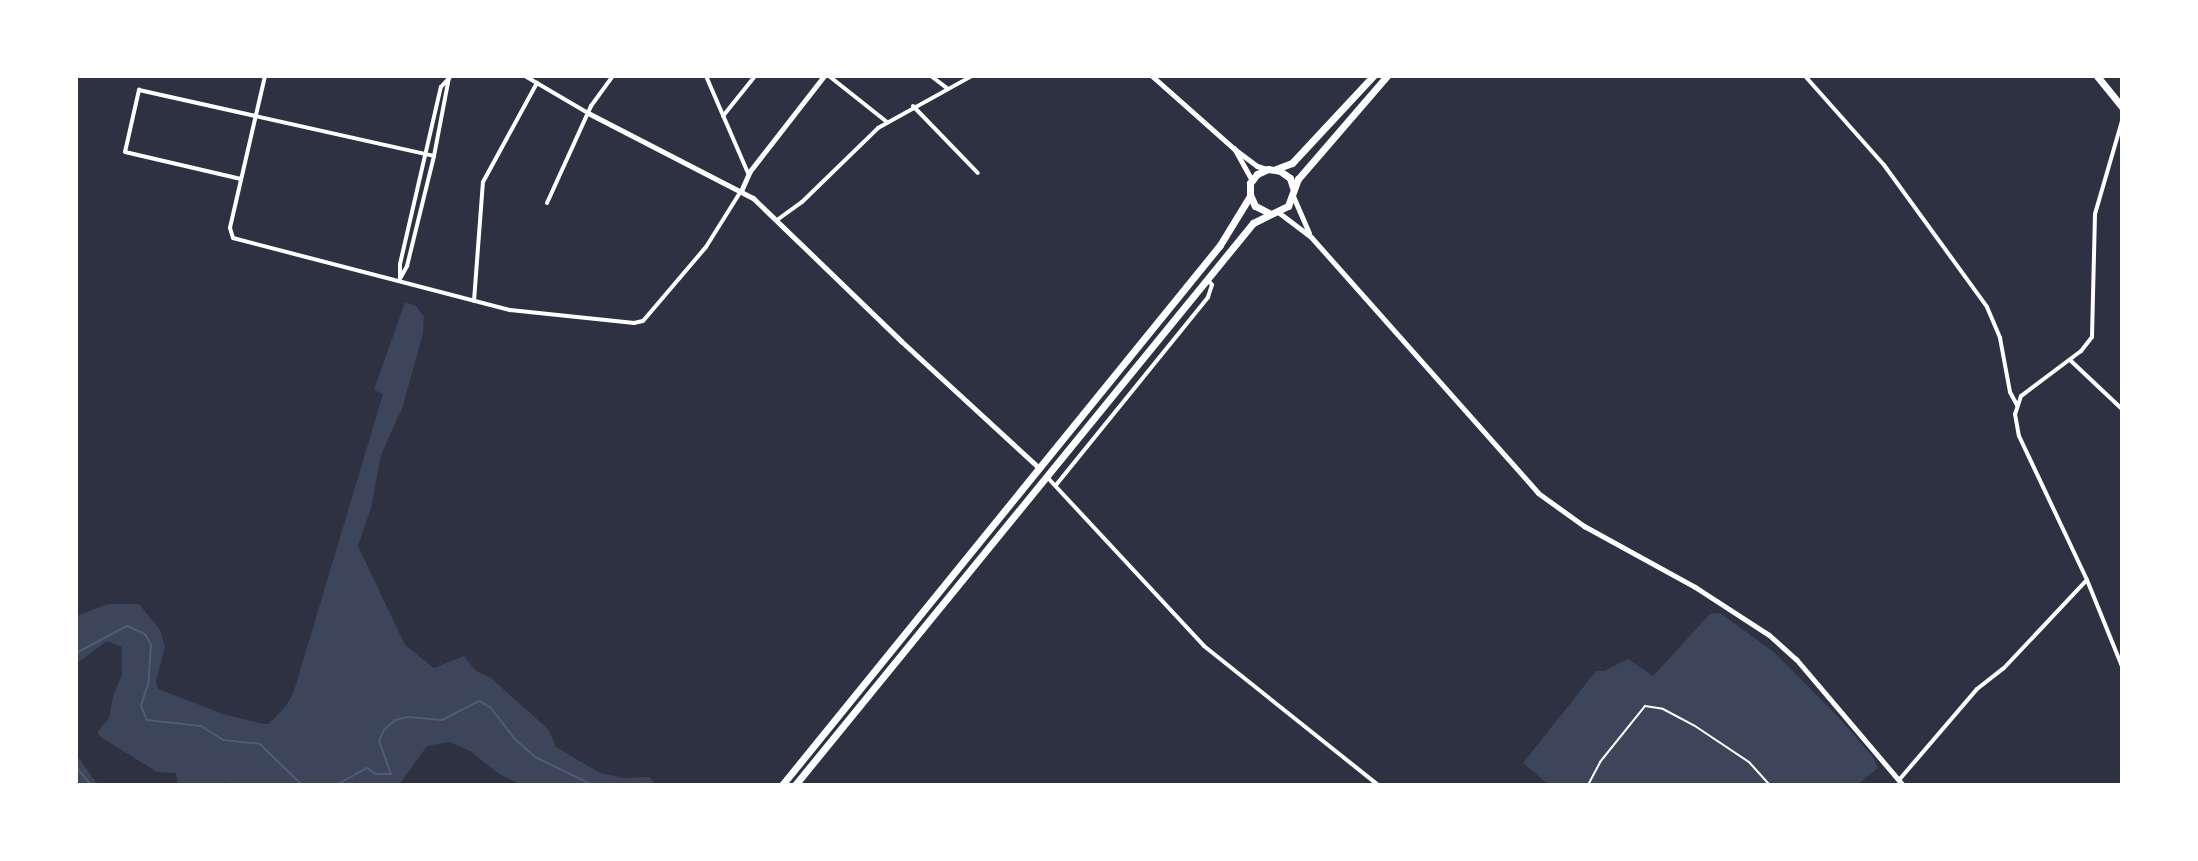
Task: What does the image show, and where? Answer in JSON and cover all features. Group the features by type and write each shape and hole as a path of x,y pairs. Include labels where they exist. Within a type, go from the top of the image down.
{"main road":[{"path":"782,785 1220,245 1250,196 1252,181 1272,169 1292,163 1373,76"},
{"path":"795,785 1253,223 1288,206 1298,179 1387,76"},
{"path":"2097,76 2122,107"},
{"path":"1272,169 1290,178 1294,193"},
{"path":"1250,196 1260,210 1275,213"}],"street":[{"path":"265,76 230,228 233,238 510,310 634,323 643,321 706,247 741,191 748,173 827,76 887,122"},
{"path":"525,76 588,113 741,191 777,220 909,348 1040,468"},
{"path":"547,203 588,113 613,76"},
{"path":"706,76 748,173"},
{"path":"723,116 755,76"},
{"path":"931,76 947,88"},
{"path":"777,220 802,202 853,150 887,122 972,76"},
{"path":"1152,76 1233,148 1257,166 1272,169"},
{"path":"1805,76 1884,165 1987,307 2000,338 2010,392 2017,405 2019,436 2087,580 2122,666"},
{"path":"400,279 400,264 441,87 450,77"},
{"path":"400,279 407,266 450,77"},
{"path":"474,301 483,182 537,83"},
{"path":"241,179 130,155 124,146 139,90 434,156"},
{"path":"913,106 978,173"},
{"path":"2017,405 2028,391 2089,342 2094,330 2095,214 2122,121"},
{"path":"1233,148 1252,181"},
{"path":"1294,193 1311,237"},
{"path":"1275,213 1311,237 1538,493 1584,526 1695,587 1769,635 1796,659 1901,782 1977,689 2003,669 2087,580"},
{"path":"1056,485 1208,297 1212,285 1208,280"},
{"path":"2070,360 2122,409"},
{"path":"1047,476 1204,646 1378,785"}],"path":[{"path":"1588,785 1600,762 1645,706 1675,714 1721,743 1749,762 1770,785"}],"shaded area":[{"path":"405,302 416,306 424,317 423,333 403,406 381,455 371,508 358,546 405,645 434,668 464,656 476,671 491,678 548,729 556,747 600,773 624,778 649,777 656,785 521,785 499,774 470,751 449,742 427,746 399,785 234,785 224,782 223,785 178,785 176,773 157,772 99,736 98,731 109,718 113,696 122,675 122,647 107,641 76,664 76,616 108,604 139,604 160,630 165,647 156,682 158,689 226,715 263,724 269,724 285,707 293,694 383,394 374,390"},
{"path":"1720,613 1775,653 1842,721 1873,757 1878,768 1857,785 1549,785 1523,763 1596,671 1604,671 1628,659 1653,676 1710,614"},
{"path":"76,754 98,785 81,785 76,779"}],"waterway":[{"path":"76,653 127,626 145,634 151,645 148,684 141,706 147,720 201,726 223,740 260,744 302,785"},
{"path":"336,785 367,768 376,774 391,774 379,741 384,730 395,720 408,717 442,720 479,701 490,707 515,739 535,757 593,785"},
{"path":"76,767 91,785"}]}
